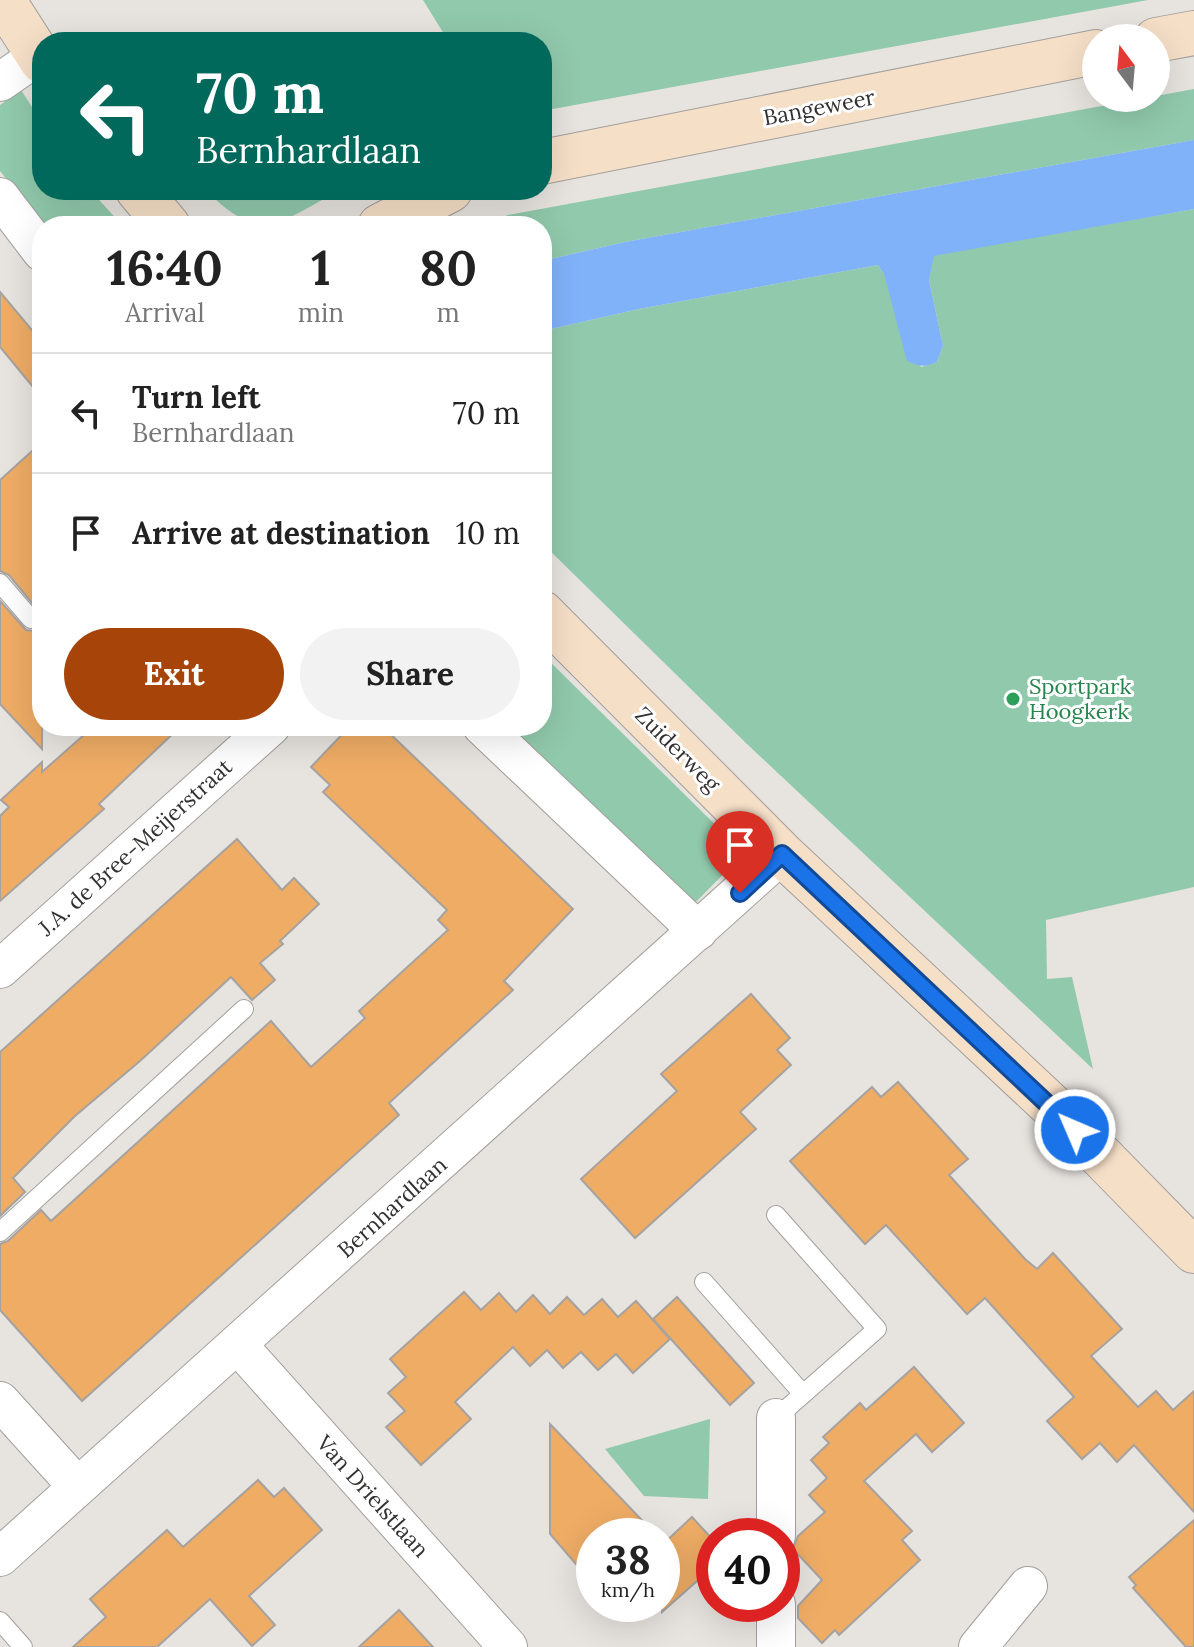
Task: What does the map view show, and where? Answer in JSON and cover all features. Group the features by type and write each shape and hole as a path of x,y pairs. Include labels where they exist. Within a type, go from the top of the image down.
{"street":[{"path":"3,0 32,46"},
{"path":"1170,37 1194,33"},
{"name":"Bangeweer","path":"552,160 1082,55"},
{"path":"0,82 32,64"},
{"path":"0,197 32,239"},
{"path":"146,200 160,216"},
{"path":"399,216 431,200"},
{"name":"Zuiderweg","path":"552,623 782,854 1056,1110 1194,1251"},
{"name":"J.A. de Bree-Meijerstraat","path":"0,969 260,736"},
{"path":"493,736 698,931"},
{"name":"Bernhardlaan","path":"0,1557 782,854"},
{"name":"Van Drielstlaan","path":"238,1345 508,1647"},
{"path":"0,1401 77,1486"},
{"path":"778,1518 790,1406"},
{"path":"978,1647 1028,1586"},
{"path":"776,1622 776,1647"}],"lane":[{"path":"0,583 31,619"},
{"path":"0,1232 244,1009"},
{"path":"704,1282 790,1406 877,1329 776,1215"},
{"path":"0,1621 23,1647"}],"green space":[{"path":"423,0 1148,0 552,109 552,32 443,32"},
{"path":"1194,89 1194,140 625,242 552,259 552,216 506,216 1082,110 1082,112 1170,112 1170,93"},
{"path":"21,90 32,107 32,200 99,200 114,216 35,216 0,171 0,105"},
{"path":"217,200 322,200 291,216 238,216"},
{"path":"1194,209 1194,887 1046,920 1047,979 1072,977 1093,1069 747,744 552,553 552,329 639,309 878,265 921,367 937,362 943,346 929,280 933,255"},
{"path":"552,664 744,853 691,907 510,736 552,736"},
{"path":"710,1419 708,1499 644,1496 605,1449"}],"water":[{"path":"1194,140 1194,209 934,256 929,280 943,346 937,362 929,365 907,361 884,274 878,265 639,309 552,329 552,259 625,242"}],"building":[{"path":"0,292 32,330 32,386 0,347"},
{"path":"32,451 32,603 9,575 0,571 0,480"},
{"path":"0,601 26,630 32,631 32,736 42,736 42,749 0,704"},
{"path":"83,736 170,736 99,804 104,809 0,901 0,816 9,807 1,800 42,762 42,772"},
{"path":"340,736 392,736 573,909 504,981 513,990 389,1103 399,1115 82,1401 0,1310 0,1244 8,1241 41,1210 51,1221 271,1021 311,1067 365,1018 359,1011 448,930 438,920 447,910 323,792 330,785 311,767"},
{"path":"237,839 282,890 294,878 319,904 280,941 283,944 260,963 275,980 252,1000 231,977 75,1116 13,1178 25,1192 0,1216 0,1052"},
{"path":"751,994 790,1038 777,1050 791,1065 740,1112 756,1129 635,1238 581,1179 677,1091 661,1074"},
{"path":"898,1082 968,1159 949,1175 1025,1259 1037,1269 1053,1253 1122,1329 1091,1356 1138,1407 1156,1391 1173,1410 1194,1391 1194,1512 1134,1445 1117,1462 1100,1443 1082,1459 1047,1421 1074,1397 985,1298 967,1314 886,1225 865,1244 790,1161 872,1087 881,1097"},
{"path":"464,1292 481,1310 499,1293 516,1312 533,1295 550,1314 567,1297 584,1315 602,1299 618,1317 636,1301 670,1339 633,1373 616,1354 598,1370 581,1352 563,1368 547,1350 530,1366 513,1347 455,1402 471,1419 421,1465 386,1427 405,1411 388,1393 406,1377 390,1359"},
{"path":"677,1297 754,1383 730,1405 653,1319"},
{"path":"914,1367 964,1423 932,1452 916,1434 864,1481 912,1531 902,1540 920,1560 839,1635 835,1630 822,1643 800,1620 800,1604 822,1580 800,1556 800,1534 825,1512 809,1495 827,1478 811,1460 829,1443 823,1437 860,1403 866,1410"},
{"path":"550,1424 640,1518 576,1518 576,1564 550,1534"},
{"path":"258,1480 274,1497 284,1488 322,1530 249,1596 275,1625 252,1646 210,1599 157,1647 73,1647 106,1617 90,1599 167,1530 183,1547"},
{"path":"692,1517 696,1521 696,1582 680,1596 680,1528"},
{"path":"1194,1520 1194,1647 1186,1647 1133,1588 1136,1585 1129,1577"},
{"path":"399,1610 433,1647 359,1647"}],"place":[{"name":"Sportpark Hoogkerk","path":"1013,699"}],"route":[{"path":"740,893 782,854 1075,1130"}]}
